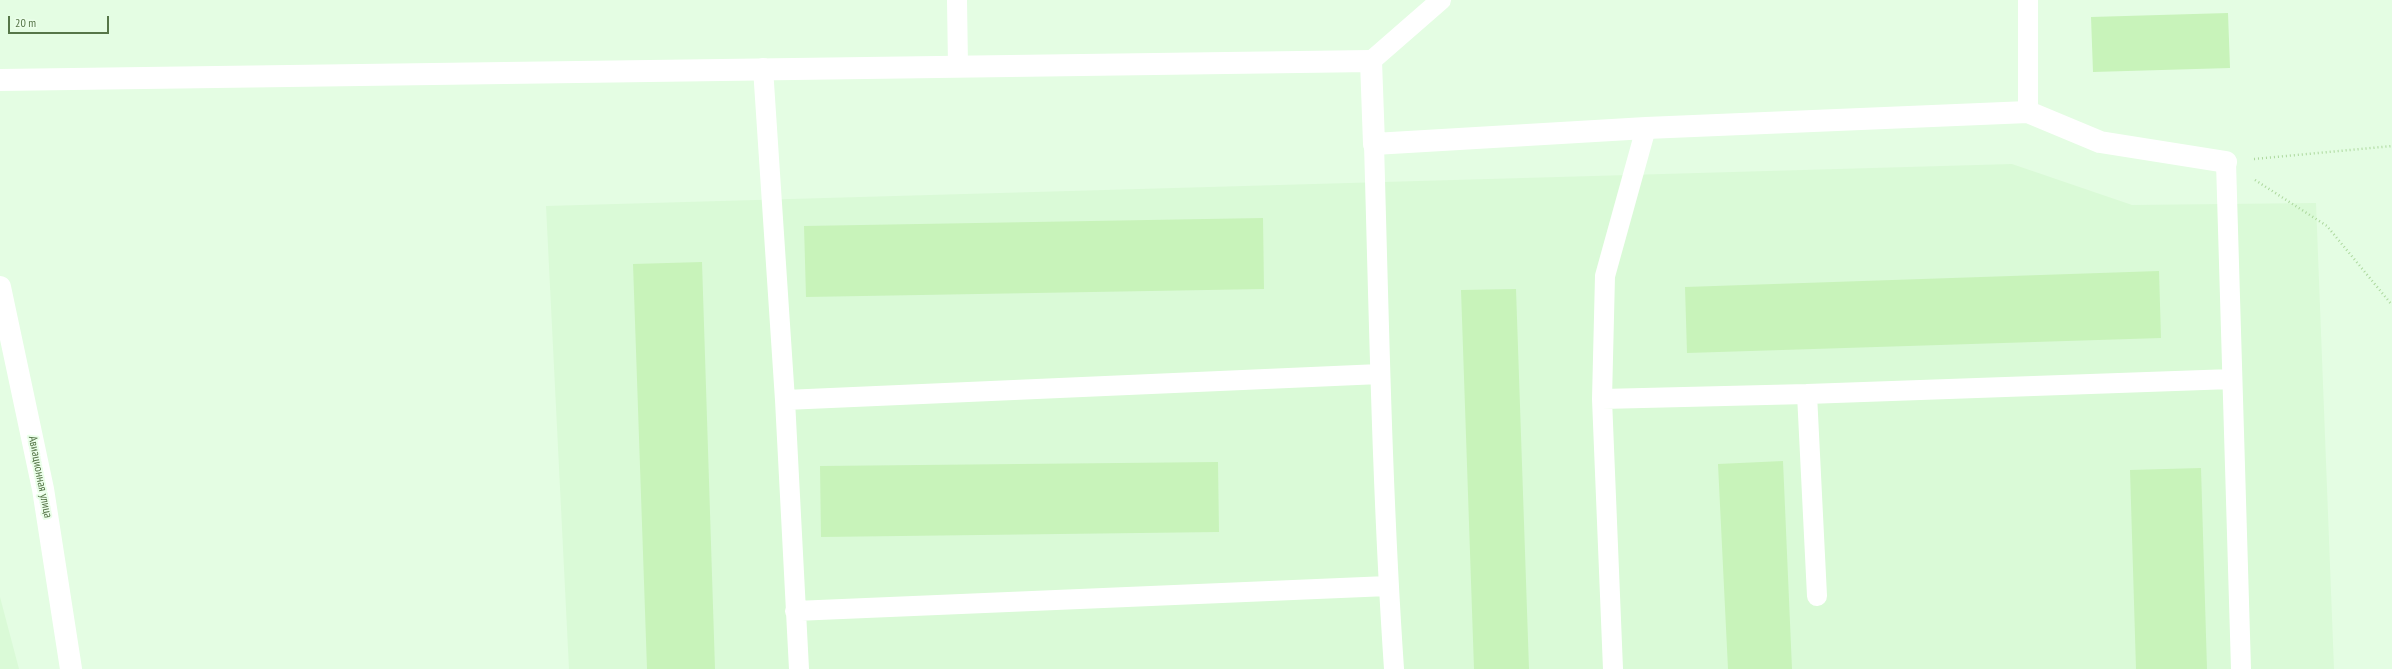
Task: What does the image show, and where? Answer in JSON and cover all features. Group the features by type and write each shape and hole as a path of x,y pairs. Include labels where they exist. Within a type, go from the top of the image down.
{"street":[{"path":"0,80 763,68 1371,61 1374,144 1646,128 2028,112 2100,142 2226,162"},
{"name":"Авиационная улица","path":"0,287 43,489 71,669"}],"lane":[{"path":"957,0 958,66"},
{"path":"1371,61 1441,0"},
{"path":"2028,0 2028,112"},
{"path":"763,68 785,400 799,669"},
{"path":"1613,669 1602,399 1605,276 1646,128"},
{"path":"1374,144 1380,374 1388,586 1394,669"},
{"path":"2226,162 2241,669"},
{"path":"785,400 1380,374"},
{"path":"1602,399 1807,394 2232,379"},
{"path":"1807,394 1817,596"},
{"path":"795,611 1388,586"}],"path":[{"path":"2226,162 2392,146"},
{"path":"2226,162 2327,226 2392,305"}],"shaded area":[{"path":"2012,164 2132,205 2316,203 2334,669 569,669 546,206"},
{"path":"0,597 19,669 0,669"}],"building":[{"path":"2228,13 2230,68 2093,72 2091,17"},
{"path":"1263,218 1264,289 806,297 804,226"},
{"path":"702,262 715,669 647,669 633,264"},
{"path":"2159,271 2161,338 1687,353 1685,287"},
{"path":"1516,289 1529,669 1474,669 1461,290"},
{"path":"1783,461 1792,669 1728,669 1718,464"},
{"path":"1218,462 1219,532 821,537 820,466"},
{"path":"2201,468 2207,669 2136,669 2130,470"}]}
